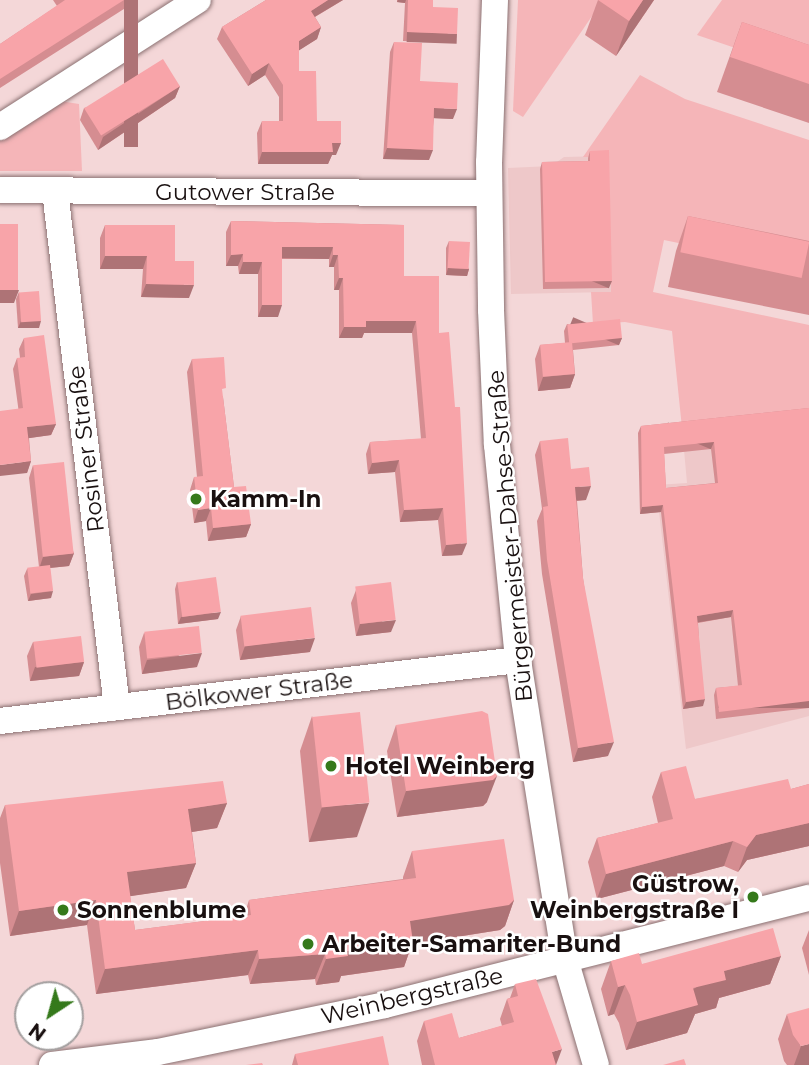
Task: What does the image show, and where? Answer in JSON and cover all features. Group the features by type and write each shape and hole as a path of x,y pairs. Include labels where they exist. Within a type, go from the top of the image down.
{"street":[{"path":"0,127 198,0"},
{"name":"Bürgermeister-Dahse-Straße","path":"495,0 489,193 497,445 517,660 565,959 597,1065"},
{"name":"Gutower Straße","path":"0,190 489,193"},
{"name":"Rosiner Straße","path":"55,191 117,707"},
{"name":"Bölkower Straße","path":"0,721 517,660"},
{"name":"Weinbergstraße","path":"52,1065 159,1058 385,1005 809,898"}],"shaded area":[{"path":"518,0 603,0 523,117 513,111"},
{"path":"722,0 809,0 809,73 697,35"},
{"path":"640,75 685,99 809,140 809,270 664,240 653,292 809,325 809,413 682,428 672,331 625,322 593,324 591,292 611,292 607,157 583,157"},
{"path":"60,101 79,104 82,171 0,171 0,140"},
{"path":"607,156 611,292 511,294 508,168 551,166 564,157"},
{"path":"809,413 809,716 686,749 656,485 687,483 682,428"}],"building":[{"path":"65,0 124,0 0,79 0,44"},
{"path":"266,0 328,0 311,11 321,27 299,41 299,71 316,71 317,121 341,121 341,143 332,143 333,152 262,152 262,121 283,121 283,85 269,63 252,74 222,27"},
{"path":"408,0 433,0 433,7 458,8 457,34 407,32"},
{"path":"598,0 643,0 629,21"},
{"path":"742,22 809,45 809,84 730,57"},
{"path":"394,42 422,43 420,81 458,83 457,109 434,108 433,150 387,148"},
{"path":"163,59 180,86 101,135 84,108"},
{"path":"609,150 612,281 545,282 542,162 590,161 590,151"},
{"path":"688,216 809,242 802,278 680,252"},
{"path":"231,221 404,225 404,276 439,276 439,333 449,332 455,407 460,407 467,543 446,545 443,508 404,510 399,460 372,463 370,442 426,438 416,321 366,321 366,327 344,327 343,278 339,278 338,255 333,255 333,247 282,247 282,305 262,305 262,262 243,262 243,254 231,255"},
{"path":"0,224 18,224 18,290 0,290"},
{"path":"105,225 175,225 175,261 194,261 194,285 146,284 147,256 105,256"},
{"path":"449,241 470,242 469,269 448,268"},
{"path":"39,291 41,321 21,322 19,292"},
{"path":"620,319 622,338 569,343 567,325"},
{"path":"44,335 56,424 27,427 31,461 0,465 0,411 23,408 17,358 25,357 24,338"},
{"path":"572,342 575,374 543,377 540,345"},
{"path":"224,357 226,388 222,389 234,487 246,486 251,524 213,528 211,508 198,510 194,477 203,476 192,359"},
{"path":"809,408 809,701 719,712 716,688 742,685 733,610 697,616 705,699 686,702 663,505 642,507 641,426","holes":["714,442 718,483 666,488 664,447"]},
{"path":"568,438 571,469 589,467 591,486 575,487 583,578 614,742 578,748 547,560 543,507 548,506 540,441"},
{"path":"64,462 74,553 43,557 33,465"},
{"path":"50,565 53,591 30,594 27,568"},
{"path":"216,577 221,612 182,617 177,582"},
{"path":"391,582 396,620 360,624 355,586"},
{"path":"311,607 315,638 244,646 241,616"},
{"path":"199,626 202,653 147,659 144,632"},
{"path":"81,636 84,662 37,668 33,642"},
{"path":"482,711 488,714 497,776 493,780 406,791 396,725"},
{"path":"360,712 370,803 322,808 312,717"},
{"path":"686,766 695,799 788,779 791,789 809,784 809,823 756,835 747,847 733,841 606,874 597,838 673,819 661,772"},
{"path":"223,781 227,803 188,809 196,863 127,872 135,930 251,915 249,900 416,878 412,851 504,839 514,900 509,905 410,921 413,942 347,951 348,956 326,959 325,954 259,959 258,950 105,969 96,900 19,911 5,805"},
{"path":"773,928 781,956 724,971 726,980 693,988 698,1005 637,1022 625,985 618,987 611,961 639,953 642,964"},
{"path":"536,979 562,1049 552,1052 556,1065 435,1065 424,1021 452,1013 459,1038 514,1022 507,999 518,996 515,984"},
{"path":"809,1008 809,1044 801,1046 793,1035 787,1014"},
{"path":"383,1036 389,1065 298,1065 295,1054"},
{"path":"684,1059 686,1065 663,1065"}],"place":[{"name":"Kamm-In","path":"196,499"},
{"name":"Hotel Weinberg","path":"331,766"},
{"name":"Güstrow, Weinbergstraße I","path":"753,897"},
{"name":"Sonnenblume","path":"63,910"},
{"name":"Arbeiter-Samariter-Bund","path":"308,944"}]}
